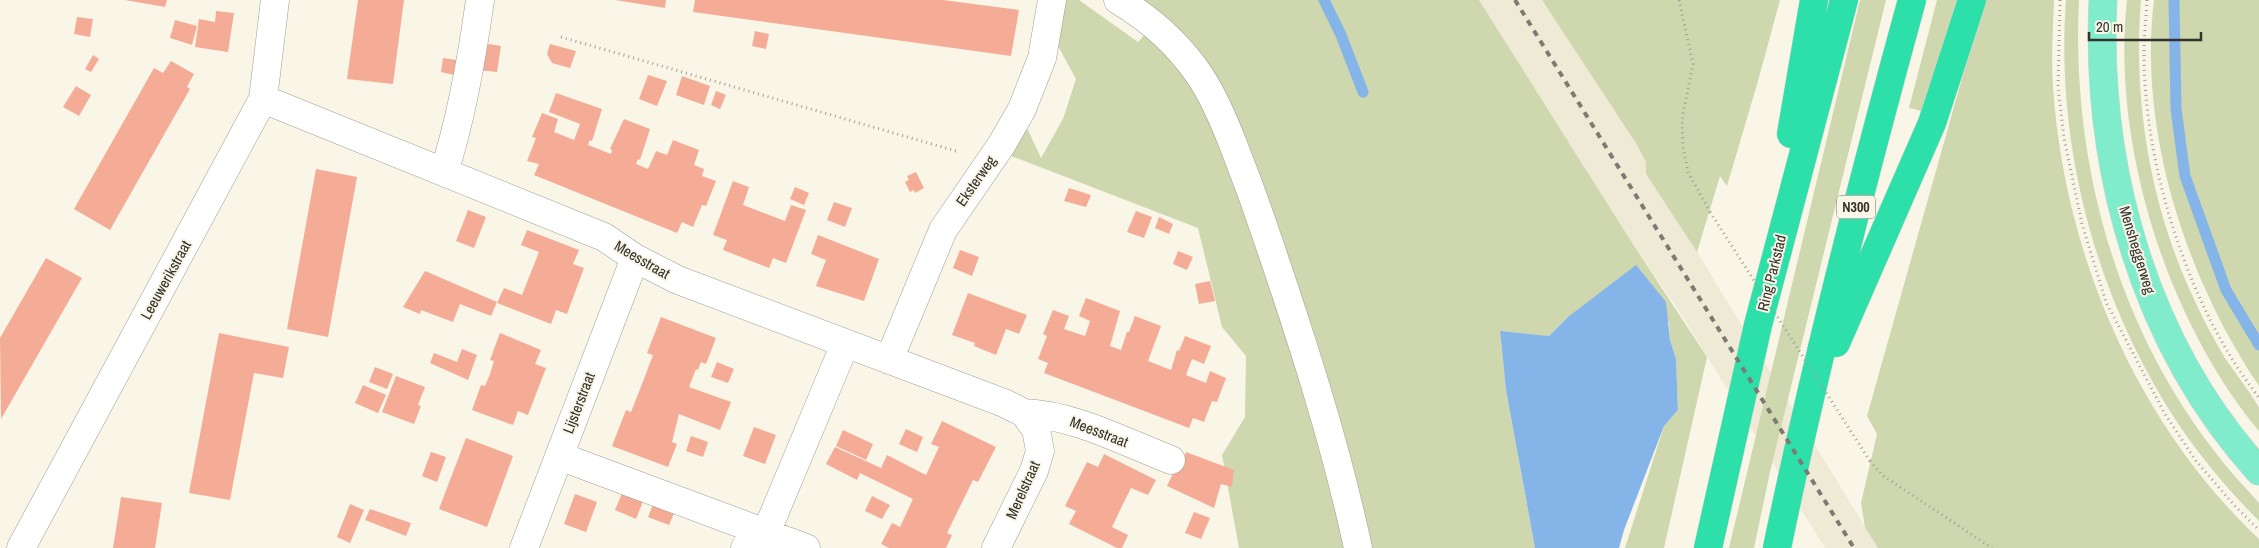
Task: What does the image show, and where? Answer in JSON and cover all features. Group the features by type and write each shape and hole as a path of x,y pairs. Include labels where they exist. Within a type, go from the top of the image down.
{"highway":[{"path":"1758,325 1814,0"},
{"name":"Ring Parkstad","path":"1708,548 1758,325 1844,0"},
{"name":"N300","path":"1777,548 1804,416 1869,157 1912,0"},
{"name":"N300","path":"1804,416 1932,123 1972,0"}],"main road":[{"name":"Mensheggerweg","path":"2102,0 2105,112 2114,172 2134,250 2155,308 2181,359 2212,411 2259,471"}],"street":[{"name":"Leeuwerikstraat","path":"21,548 264,99 275,0"},
{"path":"444,172 455,137 464,96 480,0"},
{"name":"Eksterweg","path":"889,360 932,254 944,230 1012,128 1036,76 1046,41 1052,0"},
{"path":"1118,0 1138,12 1184,54 1201,77 1220,113 1253,196 1302,343 1348,504 1358,548"},
{"name":"Meesstraat","path":"264,99 604,237 635,258 678,280 1004,403 1030,421 1041,414 1066,420 1171,460"},
{"name":"Lijsterstraat","path":"524,548 635,258"},
{"path":"755,540 845,344"},
{"name":"Merelstraat","path":"996,548 1034,471 1040,451 1030,421"},
{"path":"559,456 755,540 806,548"}],"path":[{"path":"1680,0 1693,64 1682,119 1683,146 1688,172 1710,212 1870,461 1882,475 1992,548"},
{"path":"2147,0 2144,54 2150,126 2160,184 2175,232 2201,298 2229,354 2259,398"},
{"path":"561,37 990,161"},
{"path":"2235,506 2259,530"}],"shaded area":[{"path":"1479,0 1542,0 1637,145 1646,162 1646,174 1697,252 1878,548 1825,548 1681,314 1629,238"}],"green space":[{"path":"1063,0 1079,0 1138,42 1159,19 1138,0 1479,0 1629,238 1707,357 1664,548 1625,548 1664,426 1678,410 1676,359 1670,340 1669,322 1568,317 1549,336 1500,332 1506,390 1535,548 1239,548 1222,455 1245,417 1246,356 1222,327 1198,228 1006,154 1025,129 1028,130 1041,158 1063,119 1076,79 1057,44"},
{"path":"1542,0 1780,0 1727,186 1720,176 1697,252 1646,174 1646,162 1637,145"},
{"path":"1860,0 1886,0 1770,472 1754,548 1729,548"},
{"path":"1937,0 1958,0 1921,111 1909,108"},
{"path":"1984,0 2054,0 2052,76 2060,150 2073,212 2091,273 2114,332 2143,389 2177,443 2216,493 2259,539 2259,548 1878,548 1865,527 1861,503 1877,434 1867,416"},
{"path":"2066,0 2079,0 2079,61 2083,122 2093,182 2108,241 2128,299 2153,354 2183,407 2224,463 2259,503 2259,521 2217,475 2179,425 2150,377 2125,327 2104,275 2088,222 2075,167 2067,111 2064,55"},
{"path":"2127,0 2141,0 2139,73 2142,109 2147,146 2163,218 2174,252 2205,323 2225,358 2259,408 2259,431 2226,387 2197,337 2173,284 2152,228 2137,170 2128,112 2124,55"},
{"path":"2154,0 2259,0 2259,386 2233,344 2210,299 2189,251 2173,202 2161,151 2153,100 2151,50"}],"water":[{"path":"1636,265 1666,302 1670,340 1676,359 1678,410 1664,426 1624,530 1619,548 1535,548 1506,390 1500,331 1549,336 1568,317"}],"building":[{"path":"125,0 167,0 165,7"},
{"path":"358,0 404,0 393,84 347,79"},
{"path":"615,0 666,0 665,8"},
{"path":"695,0 943,0 1019,10 1011,56 693,12"},
{"path":"216,11 234,13 228,52 195,47 199,19 215,22"},
{"path":"77,17 93,19 90,37 74,34"},
{"path":"175,20 197,26 192,45 170,38"},
{"path":"755,31 769,34 766,49 752,46"},
{"path":"482,43 501,46 497,72 478,70"},
{"path":"550,44 576,51 570,68 552,63 547,54"},
{"path":"93,55 99,59 91,72 85,69"},
{"path":"443,58 457,60 454,75 441,72"},
{"path":"171,61 194,74 187,87 190,89 110,230 74,209 154,68 163,73"},
{"path":"648,75 667,81 657,106 639,99"},
{"path":"682,76 710,86 704,105 676,95"},
{"path":"76,86 91,95 79,116 63,107"},
{"path":"716,91 726,95 720,109 711,105"},
{"path":"556,93 602,109 592,141 590,140 588,145 611,154 612,150 610,149 624,119 650,129 640,160 638,159 636,164 648,169 656,151 667,155 673,140 699,150 694,165 704,169 702,176 716,181 706,206 702,205 693,227 682,222 677,233 534,175 539,164 527,161 536,138 532,137 542,113 558,119 554,132 574,140 580,124 549,112"},
{"path":"316,169 357,177 328,337 287,329"},
{"path":"916,172 924,188 915,193 914,190 910,192 905,182 909,180 907,176"},
{"path":"733,181 749,187 743,205 785,221 791,205 806,210 786,263 773,258 769,268 723,250 727,240 713,235"},
{"path":"795,187 809,193 804,205 790,199"},
{"path":"1069,188 1091,195 1086,207 1064,201"},
{"path":"834,202 852,208 845,227 827,220"},
{"path":"468,210 486,217 474,248 456,241"},
{"path":"1136,211 1152,217 1144,238 1127,232"},
{"path":"1159,217 1173,224 1169,234 1155,228"},
{"path":"527,230 579,250 573,264 584,268 567,314 556,310 551,324 497,303 504,288 522,295 539,252 521,245"},
{"path":"818,235 879,259 864,301 816,286 826,260 811,254"},
{"path":"960,250 979,257 972,276 953,268"},
{"path":"1178,251 1193,257 1187,270 1173,264"},
{"path":"46,258 82,278 1,419 0,338"},
{"path":"425,271 497,302 491,316 460,304 453,322 421,310 420,314 403,307"},
{"path":"1210,281 1215,301 1199,304 1195,284"},
{"path":"968,293 1027,315 1019,334 1006,329 996,355 974,346 975,343 952,335"},
{"path":"1086,298 1120,311 1110,346 1121,350 1135,316 1161,326 1148,361 1171,370 1177,350 1179,351 1185,336 1211,346 1204,364 1192,359 1186,375 1206,383 1210,371 1226,378 1217,402 1212,401 1204,422 1193,418 1189,428 1044,373 1048,363 1038,359 1047,336 1043,334 1053,310 1069,316 1064,329 1085,336 1090,321 1079,316"},
{"path":"661,317 716,338 706,364 701,362 689,387 731,402 720,430 679,414 672,442 677,444 668,467 612,446 626,410 631,412 642,384 653,355 647,353"},
{"path":"219,333 289,347 283,378 254,373 230,500 189,493"},
{"path":"500,333 541,350 535,364 546,368 528,415 518,411 513,425 472,410 481,385 485,386 490,374 494,361 490,360"},
{"path":"462,349 477,355 468,380 430,363 434,353 457,362"},
{"path":"717,362 734,369 728,383 711,377"},
{"path":"375,367 393,374 387,389 369,382"},
{"path":"396,376 425,387 418,405 421,406 414,424 382,412"},
{"path":"363,385 386,395 378,413 355,403"},
{"path":"942,421 996,447 978,482 973,480 947,533 952,535 946,548 889,548 881,544 892,523 900,527 913,499 860,473 857,480 826,464 835,447 881,468 887,455 926,475 939,447 931,444"},
{"path":"754,427 776,435 765,464 743,456"},
{"path":"906,429 923,437 917,452 899,444"},
{"path":"843,430 873,444 866,460 836,446"},
{"path":"691,436 708,442 703,457 686,451"},
{"path":"466,438 513,456 487,527 439,509"},
{"path":"431,452 446,457 437,482 422,476"},
{"path":"1186,452 1234,470 1232,487 1221,484 1214,508 1167,486 1176,467 1180,469"},
{"path":"1104,454 1156,480 1148,495 1131,488 1112,527 1128,535 1122,548 1117,548 1069,524 1076,511 1065,506 1087,462 1098,467"},
{"path":"623,491 644,499 636,519 615,510"},
{"path":"575,494 597,502 586,532 564,524"},
{"path":"872,496 890,505 882,519 865,511"},
{"path":"121,497 162,503 155,548 113,548"},
{"path":"654,502 675,511 669,525 648,517"},
{"path":"350,504 364,510 350,543 337,537"},
{"path":"370,509 411,523 406,536 365,520"},
{"path":"1194,512 1210,518 1201,539 1185,533"}],"waterway":[{"path":"1324,0 1341,35 1363,92"},
{"path":"2174,0 2176,109 2185,176 2226,290 2259,345"}],"railway":[{"path":"1515,0 1854,548"}]}
